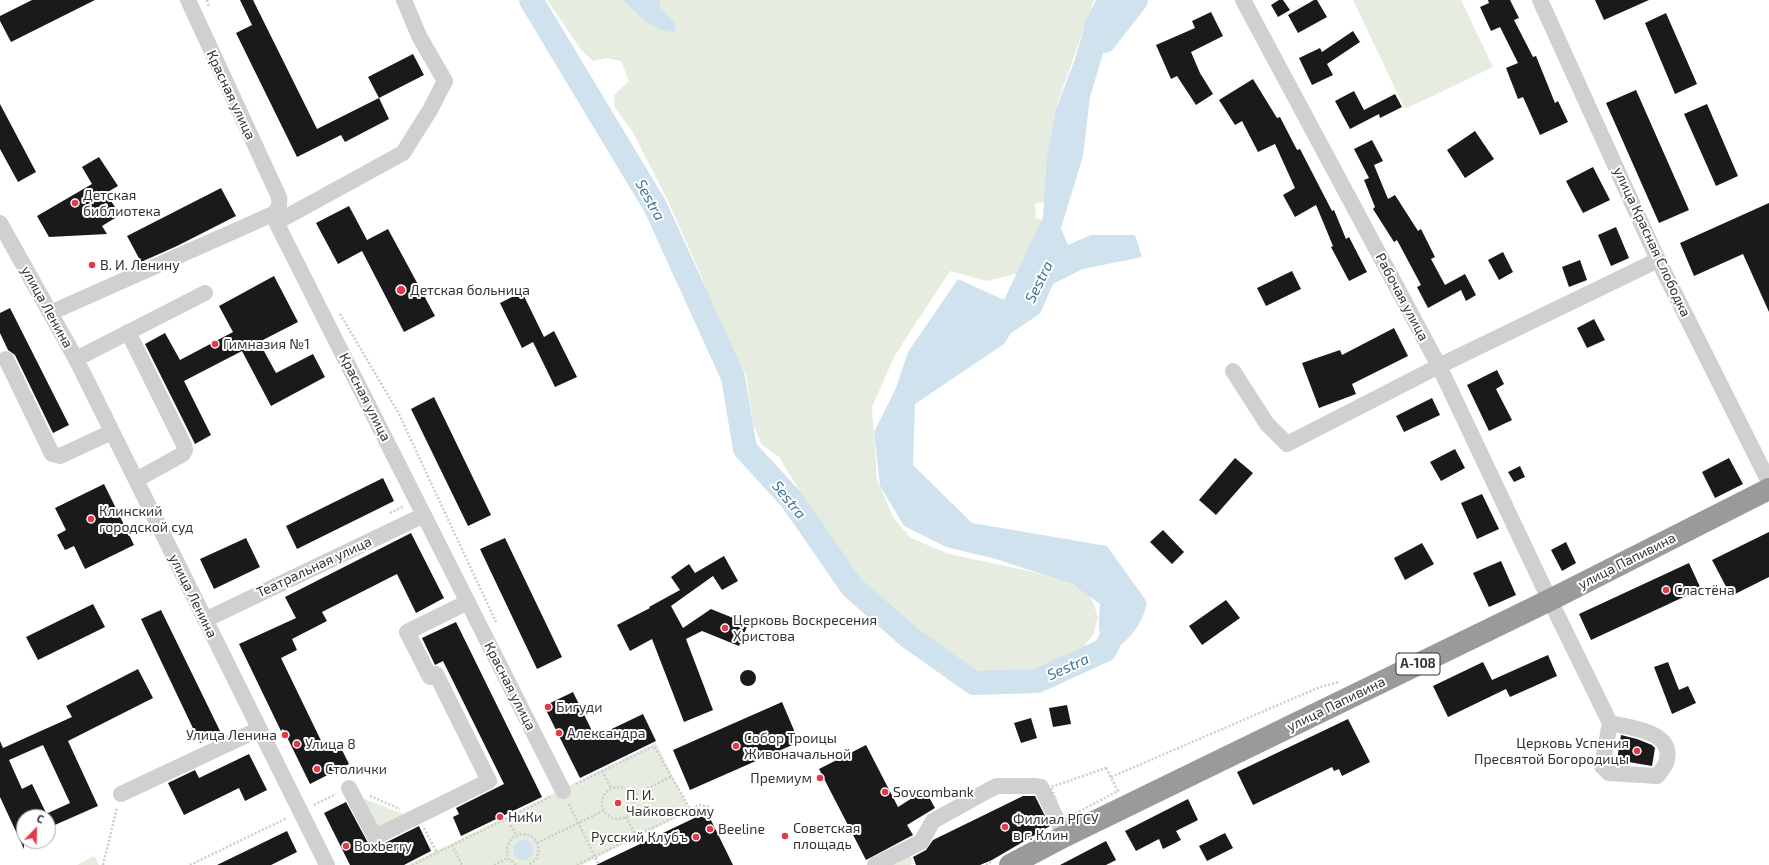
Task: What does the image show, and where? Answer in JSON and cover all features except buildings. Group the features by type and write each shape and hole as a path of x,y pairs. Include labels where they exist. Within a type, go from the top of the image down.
{"highway":[{"name":"улица Папивина","path":"1013,864 1065,836 1550,600 1769,489"}],"street":[{"name":"Красная улица","path":"188,0 279,198 280,203 275,218 468,602 567,788"},
{"path":"50,313 275,218 403,153 430,110 445,81 419,36 404,0"},
{"name":"Рабочая улица","path":"1243,0 1439,366 1607,716"},
{"name":"улица Красная Слободка","path":"1540,0 1658,260 1769,482"},
{"name":"улица Ленина","path":"0,222 76,359 327,865"},
{"path":"1233,371 1267,424 1287,444 1439,366 1658,260"},
{"path":"76,359 205,293"},
{"path":"128,332 184,445 185,450 183,454 136,480"},
{"path":"6,358 52,454 60,456 112,432"},
{"name":"Театральная улица","path":"205,620 424,515"},
{"path":"350,788 375,837 489,781 436,674 430,678 407,632 468,602"},
{"path":"121,794 253,732"},
{"path":"875,865 921,842 933,821 997,786 1041,787 1065,836"}],"path":[{"path":"207,0 211,15"},
{"path":"337,308 398,412 496,623"},
{"path":"1111,778 1320,687 1346,680"},
{"path":"413,865 654,746 690,809"},
{"path":"1106,768 1111,778 1118,791 1063,820 1051,788 1106,768"},
{"path":"602,771 611,788"},
{"path":"633,796 672,776"},
{"path":"618,786 624,788 633,796 633,808 626,817 613,819 603,811 602,798 611,788 618,786"},
{"path":"190,865 350,788 418,816 437,853"},
{"path":"567,788 578,823 599,865"},
{"path":"103,865 121,794"},
{"path":"577,865 699,805 711,807"},
{"path":"537,843 603,811"},
{"path":"626,817 636,836"},
{"path":"507,818 516,835"},
{"path":"516,865 508,858 507,845 510,839 516,835 523,834 529,835 537,843 538,855 536,860 530,865"},
{"path":"452,845 462,865"},
{"path":"494,865 508,858"}],"shaded area":[{"path":"547,0 1094,0 1057,104 1050,156 1047,201 1035,204 1036,218 1049,224 1023,272 987,281 950,271 895,355 872,407 877,480 894,519 911,538 949,554 1029,571 1069,583 1086,591 1093,602 1098,617 1094,633 1079,653 1044,667 1015,673 987,673 962,666 944,656 892,614 853,577 779,457 762,445 753,424 746,374 719,326 702,278 669,203 632,131 615,108 614,95 629,81 621,61 607,58 593,61 582,51"},
{"path":"1353,0 1461,0 1493,67 1405,109"},
{"path":"656,743 690,811 582,865 408,865"},
{"path":"362,798 406,815 378,828"},
{"path":"909,854 914,863 910,865 887,865"},
{"path":"94,856 99,865 77,865"}],"water":[{"path":"623,0 659,0 660,7 675,23 675,32 653,26"},
{"path":"1096,0 1134,0 1104,50 1090,97 1083,156 1061,228 1068,245 1091,235 1135,235 1142,257 1083,269 1037,292 1004,344 915,404 913,465 972,523 1107,546 1147,602 1144,614 1138,625 1122,644 1106,641 1102,637 1099,626 1100,604 1072,584 996,559 946,547 904,526 880,486 874,432 896,388 908,352 958,279 1004,300 1043,217 1047,158 1056,109 1075,59 1087,18"},
{"path":"523,840 530,843 533,850 530,857 523,860 516,857 513,850 516,843"}],"waterway":[{"name":"Sestra","path":"531,0 655,206 733,377 745,449 791,499 852,587 909,637 974,683 1037,681 1105,650 1123,614"},
{"name":"Sestra","path":"1104,41 1136,0"},
{"name":"Sestra","path":"1000,326 1031,305 1049,263"}],"place":[{"name":"Детская библиотека","path":"75,203"},
{"name":"В. И. Ленину","path":"92,265"},
{"name":"Детская больница","path":"401,290"},
{"name":"Гимназия №1","path":"215,344"},
{"name":"Клинский городской суд","path":"91,519"},
{"name":"Сластёна","path":"1666,590"},
{"name":"Церковь Воскресения Христова","path":"725,628"},
{"name":"Бигуди","path":"548,707"},
{"name":"Александра","path":"559,733"},
{"name":"Улица Ленина","path":"285,735"},
{"name":"Улица 8","path":"297,744"},
{"name":"Собор Троицы Живоначальной","path":"736,746"},
{"name":"Церковь Успения Пресвятой Богородицы","path":"1637,751"},
{"name":"Столички","path":"317,769"},
{"name":"Премиум","path":"820,778"},
{"name":"Sovcombank","path":"885,792"},
{"name":"П. И. Чайковскому","path":"618,803"},
{"name":"НиКи","path":"500,817"},
{"name":"Филиал РГСУ в г. Клин","path":"1005,827"},
{"name":"Beeline","path":"710,829"},
{"name":"Советская площадь","path":"785,836"},
{"name":"Русский Клубъ","path":"696,837"},
{"name":"Boxberry","path":"346,846"}]}
